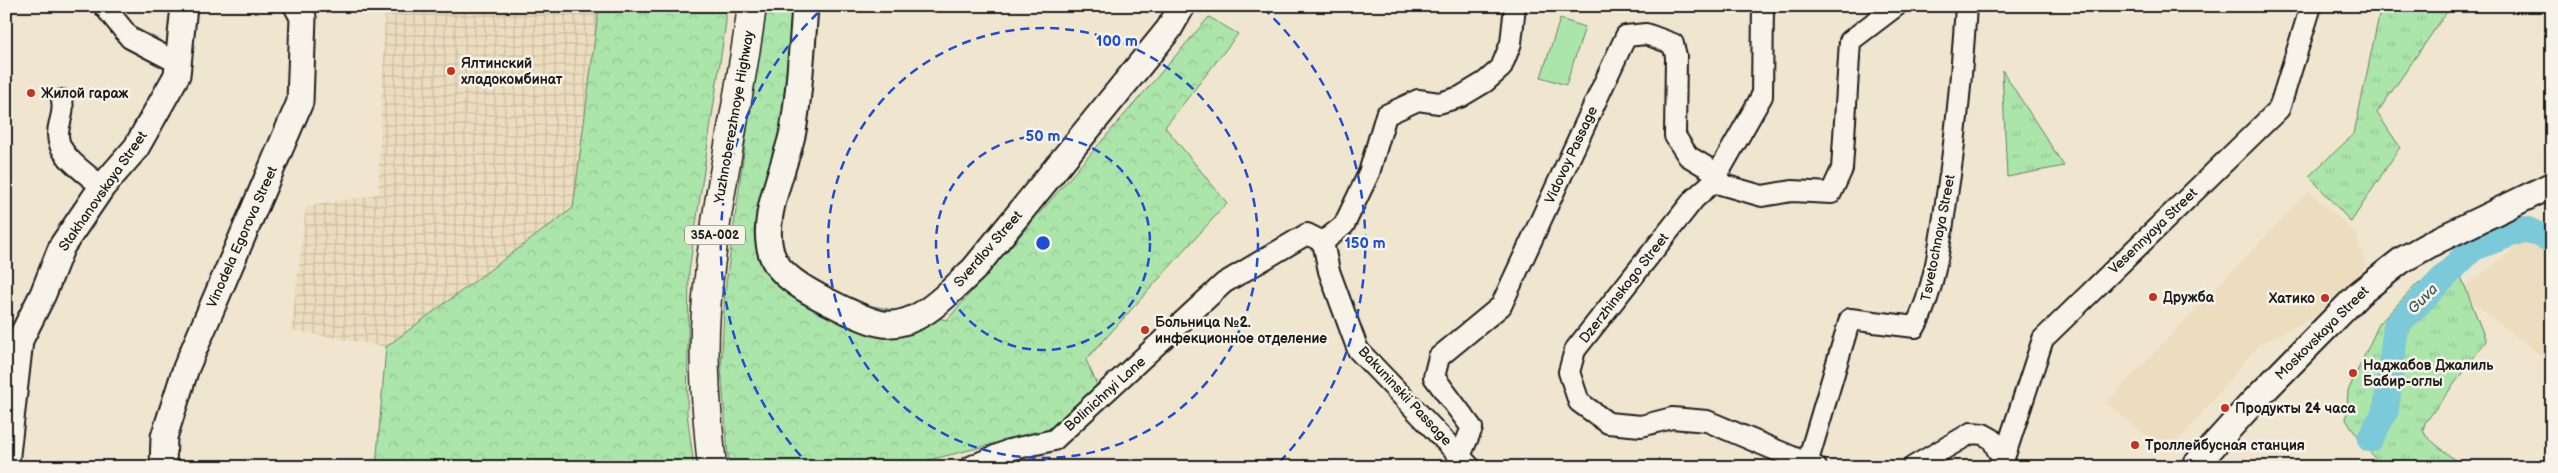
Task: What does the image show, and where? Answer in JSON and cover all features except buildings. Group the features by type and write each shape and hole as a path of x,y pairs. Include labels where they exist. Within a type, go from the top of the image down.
{"highway":[{"name":"Yuzhnoberezhnoye Highway","path":"700,467 695,429 692,312 734,6"},
{"name":"Yuzhnoberezhnoye Highway","path":"712,467 704,355 706,311 716,229 752,6"}],"main road":[{"name":"Stakhanovskaya Street","path":"6,463 20,340 43,294 62,246 102,187 136,148 177,75 184,6"},
{"name":"Vinodela Egorova Street","path":"163,467 164,437 186,368 300,102 303,18 297,6"},
{"name":"Sverdlov Street","path":"805,6 800,83 793,132 774,196 770,223 769,240 773,258 780,269 812,293 869,321 884,324 907,320 926,310 943,299 974,268 1169,29 1182,6"},
{"name":"Moskovskaya Street","path":"2194,467 2258,397 2360,293 2402,260 2552,185"}],"street":[{"path":"104,6 130,38 178,63"},
{"path":"1323,242 1344,225 1370,173 1386,115 1418,100 1439,102 1460,97 1485,82 1501,68 1511,42 1514,6"},
{"name":"Dzerzhinskogo Street","path":"1763,6 1762,96 1715,178 1694,199 1576,350 1569,372 1579,402 1608,423 1640,426 1672,418 1707,421 1811,465"},
{"path":"1715,178 1762,196 1792,191 1832,193 1842,169 1850,41 1896,6"},
{"name":"Vesennyaya Street","path":"2003,464 2043,339 2279,109 2310,6"},
{"name":"Tsvetochnaya Street","path":"1811,465 1850,319 1915,327 1924,312 1942,232 1951,175 1964,60 1966,13"},
{"name":"Vidovoy Passage","path":"1465,461 1472,428 1434,377 1439,357 1501,306 1626,36 1646,34 1673,44 1676,56 1675,136 1688,156 1715,178"},
{"path":"62,100 64,111 58,135 64,153 102,187"},
{"name":"Bolinichnyi Lane","path":"970,467 1009,450 1054,440 1224,283 1307,234 1323,242"},
{"name":"Bakuninskii Passage","path":"1323,242 1329,271 1358,350 1465,461"},
{"path":"1913,467 1972,433 1983,434 1992,439 2003,464"}],"shaded area":[{"path":"385,6 599,6 573,208 386,347 291,330 306,207 378,194"},
{"path":"2309,191 2356,234 2366,267 2314,317 2259,345 2168,453 2106,403"},
{"path":"2528,237 2552,259 2552,364 2459,292"},
{"path":"1041,443 1052,463 1045,467 910,467"}],"green space":[{"path":"599,6 726,6 726,22 689,271 687,413 694,467 376,467 386,347 573,208"},
{"path":"764,6 799,6 789,118 769,189 788,290 947,320 1209,17 1238,34 1165,127 1227,203 1086,360 1099,389 1058,428 901,467 729,467 721,368 725,291"},
{"path":"2381,6 2451,6 2377,113 2400,147 2351,222 2309,176 2354,134"},
{"path":"1560,19 1585,27 1566,85 1541,77"},
{"path":"2002,70 2064,166 2007,177"},
{"path":"2457,266 2486,341 2425,423 2423,430 2426,436 2463,467 2381,467 2346,420 2348,391 2379,324 2418,283"}],"waterway":[{"name":"Guva","path":"2370,439 2386,410 2396,326 2473,248 2525,229 2552,240"}],"place":[{"name":"Ялтинский хладокомбинат","path":"451,71"},
{"name":"Жилой гараж","path":"31,93"},
{"name":"Дружба","path":"2153,297"},
{"name":"Хатико","path":"2325,298"},
{"name":"Больница №2. инфекционное отделение","path":"1145,330"},
{"name":"Наджабов Джалиль Бабир-оглы","path":"2353,373"},
{"name":"Продукты 24 часа","path":"2225,408"},
{"name":"Троллейбусная станция","path":"2135,445"}]}
